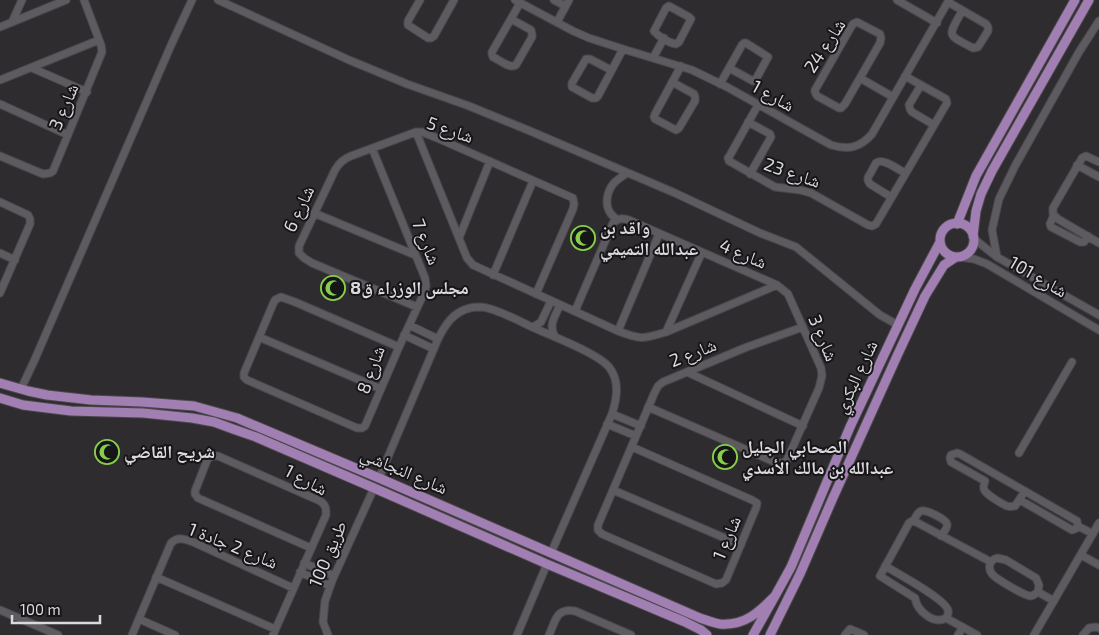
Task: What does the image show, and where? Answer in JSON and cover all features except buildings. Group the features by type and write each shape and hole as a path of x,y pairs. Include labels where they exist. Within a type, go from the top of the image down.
{"main road":[{"path":"957,224 976,176 1075,0"},
{"path":"973,237 968,228 957,224 944,229 940,242 945,253 949,255 958,257 971,250 973,243 976,211 981,194 992,171 1089,0"},
{"name":"شارع البكري","path":"753,635 791,567 842,445 915,289 940,242"},
{"name":"شارع البكري","path":"770,635 787,603 925,296 944,265 958,257"},
{"name":"شارع النجاشي","path":"0,383 71,399 194,406 237,418 700,618 718,624 740,623 758,613 776,596"},
{"name":"شارع النجاشي","path":"0,398 71,412 143,413 214,422 282,448 684,622 701,630 706,635"},
{"path":"282,448 286,446 287,439"},
{"path":"298,456 296,448 301,445"},
{"path":"832,500 849,450 848,445 842,445"},
{"path":"633,600 639,596 637,591"}],"street":[{"path":"12,22 22,0"},
{"path":"0,27 66,0"},
{"name":"شارع 3","path":"0,156 34,171 46,174 53,171 102,52 84,0"},
{"path":"20,389 43,341 192,0"},
{"path":"218,0 349,60 521,127 675,192 760,233 796,247 880,315 898,326"},
{"path":"420,0 408,24 409,27 431,38 434,36 454,0"},
{"path":"554,0 567,3 557,22"},
{"path":"897,0 937,23"},
{"path":"511,19 530,30 532,34 514,66 494,56 492,51 511,19 517,1"},
{"name":"شارع 1","path":"517,1 590,38 692,70 831,145 849,148 858,146 866,141 879,124 949,1"},
{"path":"949,1 988,27 988,31 978,47 973,48 952,35 952,31 962,11"},
{"path":"671,6 690,18 678,43 673,43 664,38 656,34 654,30 667,7 671,6"},
{"path":"997,257 992,230 999,199 1015,166 1079,52 1099,21"},
{"name":"شارع 24","path":"857,22 881,36 880,43 860,78 841,108 817,96 814,92 851,27 857,22"},
{"path":"653,58 664,38"},
{"path":"0,80 99,40"},
{"path":"720,84 729,68 744,43 768,57 753,81 729,68"},
{"path":"611,70 590,59 586,59 572,83 572,87 592,98 596,98 623,49"},
{"path":"672,82 694,94 695,97 695,101 676,130 654,117 655,114 672,82 681,66"},
{"path":"32,68 87,92"},
{"name":"شارع 23","path":"758,105 728,158 732,163 774,186 811,193 872,226 876,224 947,101 905,76"},
{"path":"860,78 893,97"},
{"path":"921,85 910,105 910,110 934,125"},
{"path":"0,104 68,135"},
{"name":"شارع 23","path":"748,122 770,134 771,137 750,174"},
{"name":"شارع 6","path":"416,132 345,159 340,163 334,170 314,213 299,246 299,253 312,263 417,307"},
{"name":"شارع 5","path":"536,294 574,209 572,198 438,138 422,132 416,132 467,258 473,265 575,312"},
{"name":"شارع 7","path":"372,148 425,278 426,286 424,293 399,347"},
{"path":"1099,162 1086,156 1082,158 1053,208 1053,214 1058,219 1099,242"},
{"path":"459,238 490,161"},
{"path":"892,197 870,184 868,177 876,163 880,161 905,173"},
{"path":"1077,165 1099,177"},
{"path":"575,312 613,223 617,220 608,208 608,193 613,184 627,172"},
{"path":"493,275 533,181"},
{"path":"0,202 28,215 30,219 30,224 0,293"},
{"path":"314,213 415,255"},
{"name":"شارع 4","path":"617,220 629,220 777,285"},
{"path":"618,331 660,234"},
{"name":"شارع 101","path":"973,237 997,257 1099,315"},
{"path":"666,332 702,252"},
{"path":"0,254 15,260"},
{"name":"شارع 101","path":"958,257 974,259 987,264 1099,330"},
{"path":"1035,294 1036,286 1042,283"},
{"name":"شارع 3","path":"648,407 777,463 783,463 787,460 819,388 822,376 821,368 788,294 777,285"},
{"name":"شارع 4","path":"575,312 634,337 650,337 777,285"},
{"name":"شارع 8","path":"281,297 399,347 365,426 362,428 357,428 247,380 244,377 275,300 281,297"},
{"path":"533,327 541,322 551,301"},
{"path":"555,337 551,326 560,305"},
{"path":"379,478 438,339 448,322 454,316 470,308 482,307 507,315 593,355 609,367 614,376 617,394 612,414 551,553"},
{"path":"408,326 438,339"},
{"name":"شارع 2","path":"632,447 658,386 663,382 747,347 802,327"},
{"path":"404,335 434,349"},
{"path":"259,337 381,389"},
{"path":"1019,453 1072,362"},
{"path":"687,372 803,426"},
{"path":"612,414 641,426"},
{"path":"607,424 636,436"},
{"name":"شارع 1","path":"632,447 757,503 726,580 722,583 716,584 602,534 598,530 598,525 632,447"},
{"path":"985,481 951,462 950,458 952,455 960,454 1077,521 1078,526 1092,534"},
{"name":"شارع 1","path":"218,456 320,501 325,505 326,515 311,548 198,498 195,491 208,458 218,456"},
{"path":"990,472 985,481 984,491 1004,504 1015,506 1025,491"},
{"name":"طريق 100","path":"328,635 323,622 325,601 334,576 374,488"},
{"path":"613,490 740,545"},
{"path":"1020,500 1072,530 1078,526"},
{"path":"885,566 939,600 946,606 949,613 946,618 940,620 933,618 920,609 915,598 881,577 881,573 909,523 914,521 919,512 922,510 927,511 947,524 941,536"},
{"path":"914,521 991,562"},
{"path":"1034,635 1099,523"},
{"name":"شارع 2 جادة 1","path":"132,635 171,544 181,538 294,588"},
{"path":"156,578 274,632 311,548"},
{"path":"1081,555 1099,565"},
{"path":"997,558 1006,560 1036,578 1039,585 1038,592 1033,595 1026,595 995,576 990,570 991,562 997,558"},
{"path":"304,563 334,576"},
{"path":"517,635 547,564"},
{"path":"300,572 330,586"},
{"path":"915,598 922,588"},
{"path":"1038,592 1054,601"},
{"path":"0,610 58,635"},
{"path":"549,635 559,613 569,610 631,635"},
{"path":"946,618 977,635"},
{"path":"139,619 175,635"},
{"path":"958,635 963,627"},
{"path":"1083,635 1089,628 1099,628"},
{"path":"844,635 850,629 864,635"}],"place":[{"name":"واقد بن عبدالله التميمي","path":"583,238"},
{"name":"مجلس الوزراء ق8","path":"333,288"},
{"name":"شريح القاضي","path":"107,452"},
{"name":"الصحابي الجليل عبدالله بن مالك الأسدي","path":"725,457"}]}
